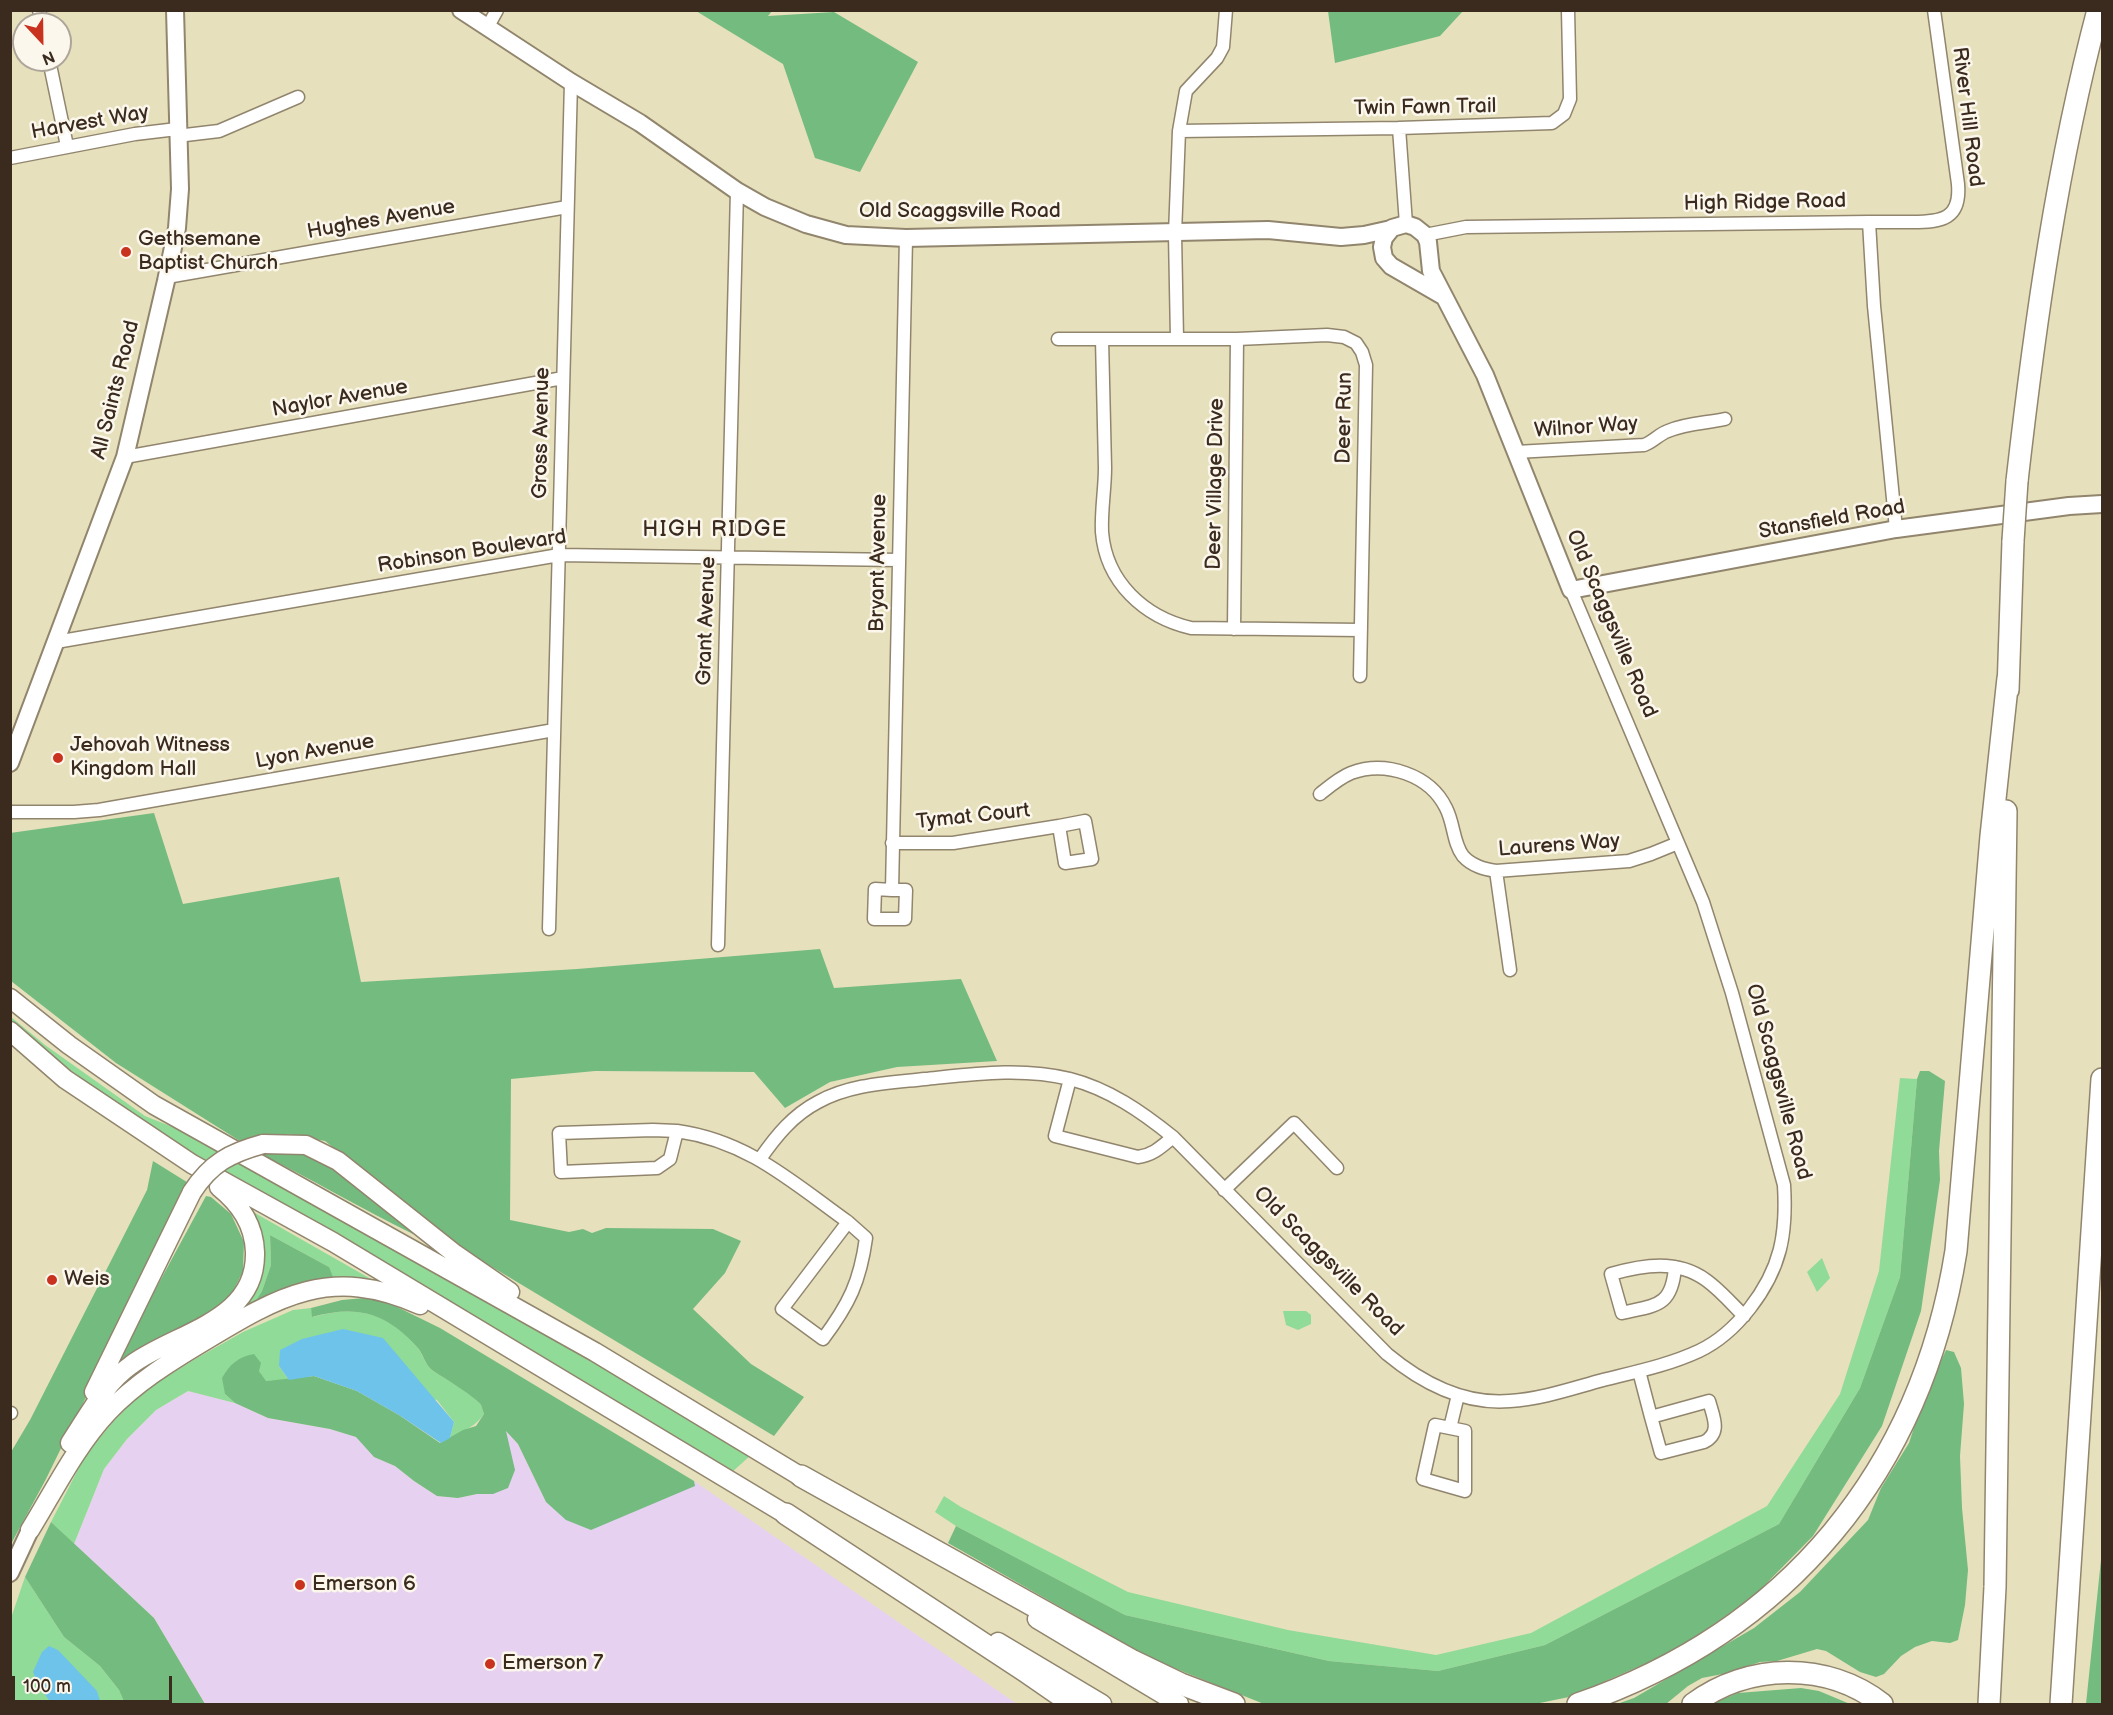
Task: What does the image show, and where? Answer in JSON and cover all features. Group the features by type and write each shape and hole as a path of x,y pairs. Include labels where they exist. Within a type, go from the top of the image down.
{"highway":[{"path":"1989,1704 1995,1587 2008,678 2013,541 2017,482 2034,339 2050,231 2098,10"},
{"path":"1578,1704 1639,1680 1692,1653 1732,1627 1766,1599 1803,1565 1836,1528 1867,1487 1914,1402 1929,1365 1942,1322 1956,1251 1990,847 2008,678"},
{"path":"2061,1704 2103,1079"},
{"path":"801,1476 1131,1660 1181,1684 1234,1704"},
{"path":"786,1514 1073,1704"},
{"path":"1693,1704 1705,1695 1732,1682 1757,1675 1783,1672 1808,1673 1835,1680 1857,1688 1882,1704"}],"main road":[{"path":"10,999 69,1045 154,1105 595,1352 1179,1704"},
{"path":"10,1031 65,1079 192,1164 333,1242 1102,1704"},
{"path":"30,1530 69,1443 192,1192 201,1178 214,1165 237,1152 262,1144 306,1145 338,1161 455,1254 595,1352"},
{"path":"69,1443 116,1376 152,1352 217,1319 243,1294 252,1278 255,1260 250,1225 240,1208 192,1164"},
{"path":"30,1530 86,1439 106,1413 130,1390 151,1373 246,1316 276,1301 317,1288 342,1286 368,1288 398,1295 577,1388"}],"street":[{"name":"All Saints Road","path":"10,763 125,457 167,277 179,210 175,10"},
{"name":"Old Scaggsville Road","path":"461,10 571,82 640,123 737,191 785,217 825,230 871,237 906,238 1175,234 1268,230 1341,237 1364,235 1399,227"},
{"path":"487,28 497,10"},
{"path":"1177,339 1175,234 1179,131 1186,91 1217,58 1223,47 1226,10"},
{"name":"Twin Fawn Trail","path":"1179,131 1544,124 1558,119 1568,107 1570,99 1568,10"},
{"name":"River Hill Road","path":"1869,222 1934,222 1946,218 1953,212 1957,203 1958,184 1934,10"},
{"path":"52,72 67,146"},
{"name":"Gross Avenue","path":"549,929 571,82"},
{"name":"Harvest Way","path":"10,158 67,146 177,133 219,131 298,97"},
{"path":"1399,227 1400,128"},
{"name":"Grant Avenue","path":"718,945 737,191"},
{"name":"Hughes Avenue","path":"167,277 567,207"},
{"name":"High Ridge Road","path":"1426,243 1466,227 1869,222 1874,306 1896,530"},
{"path":"1399,227 1415,227 1426,243 1425,260 1418,267 1406,271 1398,270 1384,258 1382,247 1384,238 1399,227"},
{"name":"Old Scaggsville Road","path":"1341,237 1363,244 1384,258"},
{"name":"Bryant Avenue","path":"891,890 906,238"},
{"name":"Old Scaggsville Road","path":"760,1159 775,1137 801,1112 833,1094 849,1089 996,1073 1028,1073 1070,1079 1097,1088 1149,1117 1173,1137 1387,1354 1417,1377 1433,1386 1458,1395 1482,1401 1510,1402 1639,1371 1684,1358 1699,1351 1722,1337 1744,1316 1771,1277 1779,1257 1786,1213 1784,1185 1734,997 1715,935 1678,843 1485,375 1431,271 1426,243"},
{"name":"Old Scaggsville Road","path":"1398,270 1443,296"},
{"name":"Deer Run","path":"1058,339 1237,339 1328,335 1344,337 1356,343 1366,365 1360,676"},
{"path":"1102,339 1105,482 1102,530 1104,550 1118,580 1129,594 1157,617 1191,628 1361,630"},
{"name":"Deer Village Drive","path":"1234,629 1237,339"},
{"name":"Naylor Avenue","path":"125,457 563,378"},
{"name":"Wilnor Way","path":"1516,452 1644,445 1675,428 1725,419"},
{"name":"Stansfield Road","path":"1572,590 1896,530 2069,506 2103,504"},
{"name":"Robinson Boulevard","path":"56,642 559,555 899,560"},
{"name":"Lyon Avenue","path":"10,812 74,812 117,807 554,730"},
{"name":"Laurens Way","path":"1320,794 1342,777 1353,772 1371,769 1414,776 1436,792 1443,801 1462,855 1483,869 1496,871 1629,861 1678,843"},
{"name":"Tymat Court","path":"892,843 953,843 1059,826"},
{"path":"1496,871 1510,970"},
{"path":"1070,1079 1055,1136 1138,1157 1148,1156 1173,1137"},
{"path":"1224,1190 1294,1123 1337,1168"},
{"path":"677,1131 670,1159 657,1168 561,1172 559,1133 677,1131 719,1140 760,1159 848,1222 866,1238 862,1267 853,1292 841,1315 823,1339 782,1309 848,1222"},
{"path":"1675,1267 1674,1283 1670,1294 1662,1301 1652,1306 1622,1313 1611,1274 1657,1265 1675,1267 1692,1272 1706,1280 1744,1316"},
{"path":"1639,1371 1651,1417 1661,1453 1710,1439 1716,1425 1709,1401 1651,1417"},
{"path":"1450,1428 1458,1395"},
{"path":"1435,1425 1450,1428 1466,1431 1465,1491 1423,1479 1435,1425"},
{"path":"10,1572 30,1530"}],"shaded area":[{"path":"188,1391 235,1403 268,1418 330,1429 357,1437 374,1457 395,1466 437,1496 458,1498 477,1494 493,1494 509,1447 505,1430 518,1444 546,1502 695,1486 694,1481 1017,1704 205,1704 154,1618 74,1544 104,1469 127,1439 156,1410"}],"green space":[{"path":"1328,10 1463,11 1440,36 1335,63"},
{"path":"696,11 772,11 768,16 834,12 918,62 860,172 815,158 783,64"},
{"path":"154,813 183,904 339,877 361,982 577,969 820,949 834,988 961,979 997,1061 897,1067 830,1082 785,1108 754,1072 595,1071 511,1079 510,1220 569,1232 583,1229 592,1233 606,1228 713,1229 741,1241 725,1273 693,1309 751,1364 804,1397 774,1436 462,1249 325,1141 288,1134 259,1136 243,1143 116,1063 11,981 10,833"},
{"path":"11,1017 45,1045 145,1116 185,1132 259,1175 378,1237 618,1374 751,1455 731,1473 164,1138 58,1061 11,1023"},
{"path":"1920,1071 1929,1071 1945,1081 1939,1151 1940,1180 1921,1311 1882,1426 1813,1536 1755,1595 1679,1649 1569,1697 1535,1704 1264,1704 1154,1660 1101,1633 1078,1617 948,1543 956,1526 1125,1615 1329,1661 1438,1671 1545,1645 1779,1524 1860,1388 1900,1277 1917,1079"},
{"path":"1900,1078 1917,1079 1900,1277 1860,1388 1779,1524 1545,1645 1438,1671 1329,1661 1125,1615 956,1526 935,1512 944,1496 961,1507 1128,1592 1288,1630 1436,1655 1531,1633 1767,1506 1840,1394 1879,1271"},
{"path":"278,1151 322,1161 412,1229 413,1234 259,1154"},
{"path":"153,1161 190,1184 46,1479 11,1544 11,1452 30,1420 147,1190"},
{"path":"206,1196 211,1197 231,1214 244,1242 243,1271 231,1296 204,1316 117,1366 115,1364"},
{"path":"249,1212 255,1213 371,1279 373,1283 328,1282 329,1267 270,1235 271,1265 262,1291 252,1308 97,1410 110,1390 251,1292"},
{"path":"270,1235 329,1267 333,1277 328,1282 252,1307 262,1291 271,1265"},
{"path":"1822,1258 1830,1278 1817,1292 1807,1272"},
{"path":"364,1298 387,1302 440,1328 694,1481 695,1486 591,1530 566,1520 546,1502 518,1444 506,1431 515,1470 508,1488 493,1494 477,1494 458,1498 437,1496 395,1466 374,1457 356,1437 330,1429 268,1418 235,1403 225,1394 222,1378 228,1369 239,1359 254,1354 261,1363 259,1371 266,1381 314,1376 357,1391 399,1415 440,1443 463,1430 476,1426 484,1414 478,1401 432,1370 417,1347 393,1326 382,1319 357,1312 328,1313 312,1317 311,1308 342,1300"},
{"path":"311,1308 313,1317 329,1313 357,1312 370,1314 394,1326 417,1347 430,1368 478,1401 484,1414 472,1426 450,1438 454,1422 437,1400 279,1366 289,1380 265,1381 259,1371 225,1394 235,1403 188,1391 156,1410 127,1439 104,1469 74,1544 51,1522 86,1454 143,1391 243,1332 293,1310"},
{"path":"1283,1311 1306,1311 1311,1315 1311,1324 1298,1330 1286,1325"},
{"path":"1946,1350 1954,1352 1961,1368 1964,1404 1960,1456 1968,1570 1965,1605 1958,1640 1950,1643 1932,1641 1915,1647 1901,1656 1884,1674 1876,1677 1860,1672 1826,1651 1817,1649 1777,1661 1760,1662 1728,1673 1702,1678 1666,1704 1617,1704 1634,1698 1754,1628 1800,1592 1868,1520 1881,1488 1909,1443 1923,1400"},
{"path":"51,1522 154,1618 205,1704 125,1704 119,1690 100,1666 64,1637 25,1577"},
{"path":"2102,1550 2102,1704 2086,1704"},
{"path":"25,1577 64,1637 100,1666 119,1690 125,1704 11,1704 11,1618"},
{"path":"1801,1688 1819,1691 1850,1704 1711,1704 1738,1693"}],"water":[{"path":"343,1329 383,1338 454,1422 450,1438 441,1443 357,1391 314,1376 289,1380 279,1366 280,1350 302,1339"},
{"path":"49,1646 58,1650 97,1691 101,1704 52,1704 38,1685 33,1672 42,1652"}],"place":[{"name":"Gethsemane Baptist Church","path":"126,252"},
{"name":"Jehovah Witness Kingdom Hall","path":"58,758"},
{"name":"Weis","path":"52,1280"},
{"name":"Emerson 6","path":"300,1585"},
{"name":"Emerson 7","path":"490,1664"}],"district":[{"name":"HIGH RIDGE","path":"715,530"}]}
